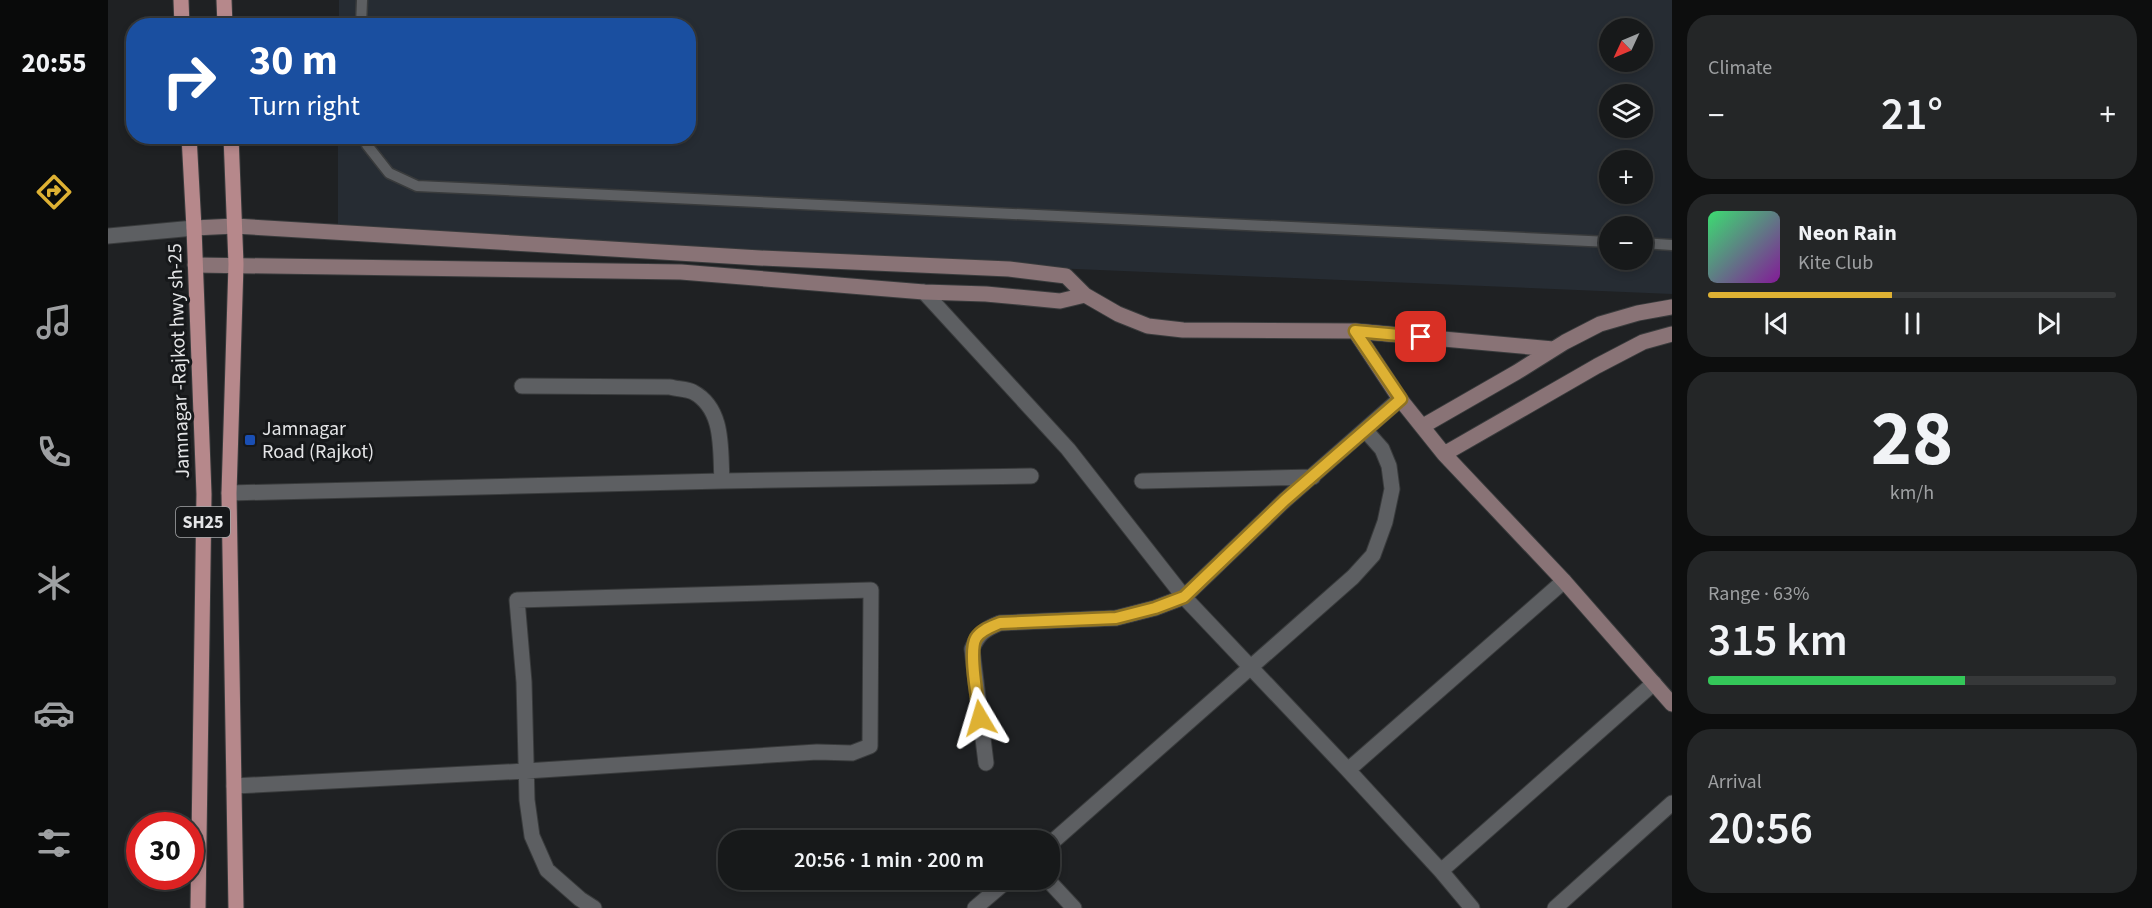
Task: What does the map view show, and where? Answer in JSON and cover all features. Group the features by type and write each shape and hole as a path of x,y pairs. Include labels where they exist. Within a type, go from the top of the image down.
{"main road":[{"path":"181,0 182,18"},
{"path":"224,0 225,18"},
{"name":"Jamnagar -Rajkot hwy sh-25","path":"189,144 204,495 198,908"},
{"name":"SH25","path":"231,144 236,264 229,493 236,908"},
{"path":"194,228 236,225 760,258 1009,268 1066,276 1085,295 1118,314 1148,326 1183,330 1355,331 1553,350"},
{"path":"195,265 681,272 1060,301 1085,295"},
{"path":"1423,426 1600,324 1638,313 1672,308"},
{"path":"1355,331 1401,399 1444,454 1564,581 1672,704"},
{"path":"1444,454 1597,366 1643,342 1672,334"}],"street":[{"path":"108,236 194,228"},
{"path":"924,292 1068,449 1184,597 1348,770 1472,908"},
{"path":"522,386 670,387 693,392 712,409 719,427 722,481"},
{"path":"986,764 972,649 976,637 986,628 1000,623 1116,618 1155,608 1184,597 1285,500 1401,399"},
{"path":"1060,835 1353,577 1373,555 1385,522 1392,489 1389,466 1382,449 1366,431"},
{"path":"229,493 1031,476"},
{"path":"1142,481 1313,477"},
{"path":"1348,770 1564,581"},
{"path":"234,786 526,771 817,752 852,753 870,746 871,590 517,600 524,681 526,771 527,800 532,836 547,870 580,899 594,908"},
{"path":"1441,871 1653,682"},
{"path":"1555,908 1672,803"},
{"path":"975,908 996,890"},
{"path":"1057,890 1074,908"}],"lane":[{"path":"361,18 362,0"},
{"path":"367,144 389,173 417,186 1599,241"},
{"path":"1653,244 1672,245"}],"shaded area":[{"path":"339,0 1672,0 1672,294 886,261 338,225 338,144 696,144 696,18 339,18"}],"place":[{"name":"Jamnagar Road (Rajkot)","path":"250,440"}],"route":[{"path":"980,718 972,649 976,637 986,628 1000,623 1116,618 1155,608 1184,597 1285,500 1401,399 1355,331 1421,337"}]}
